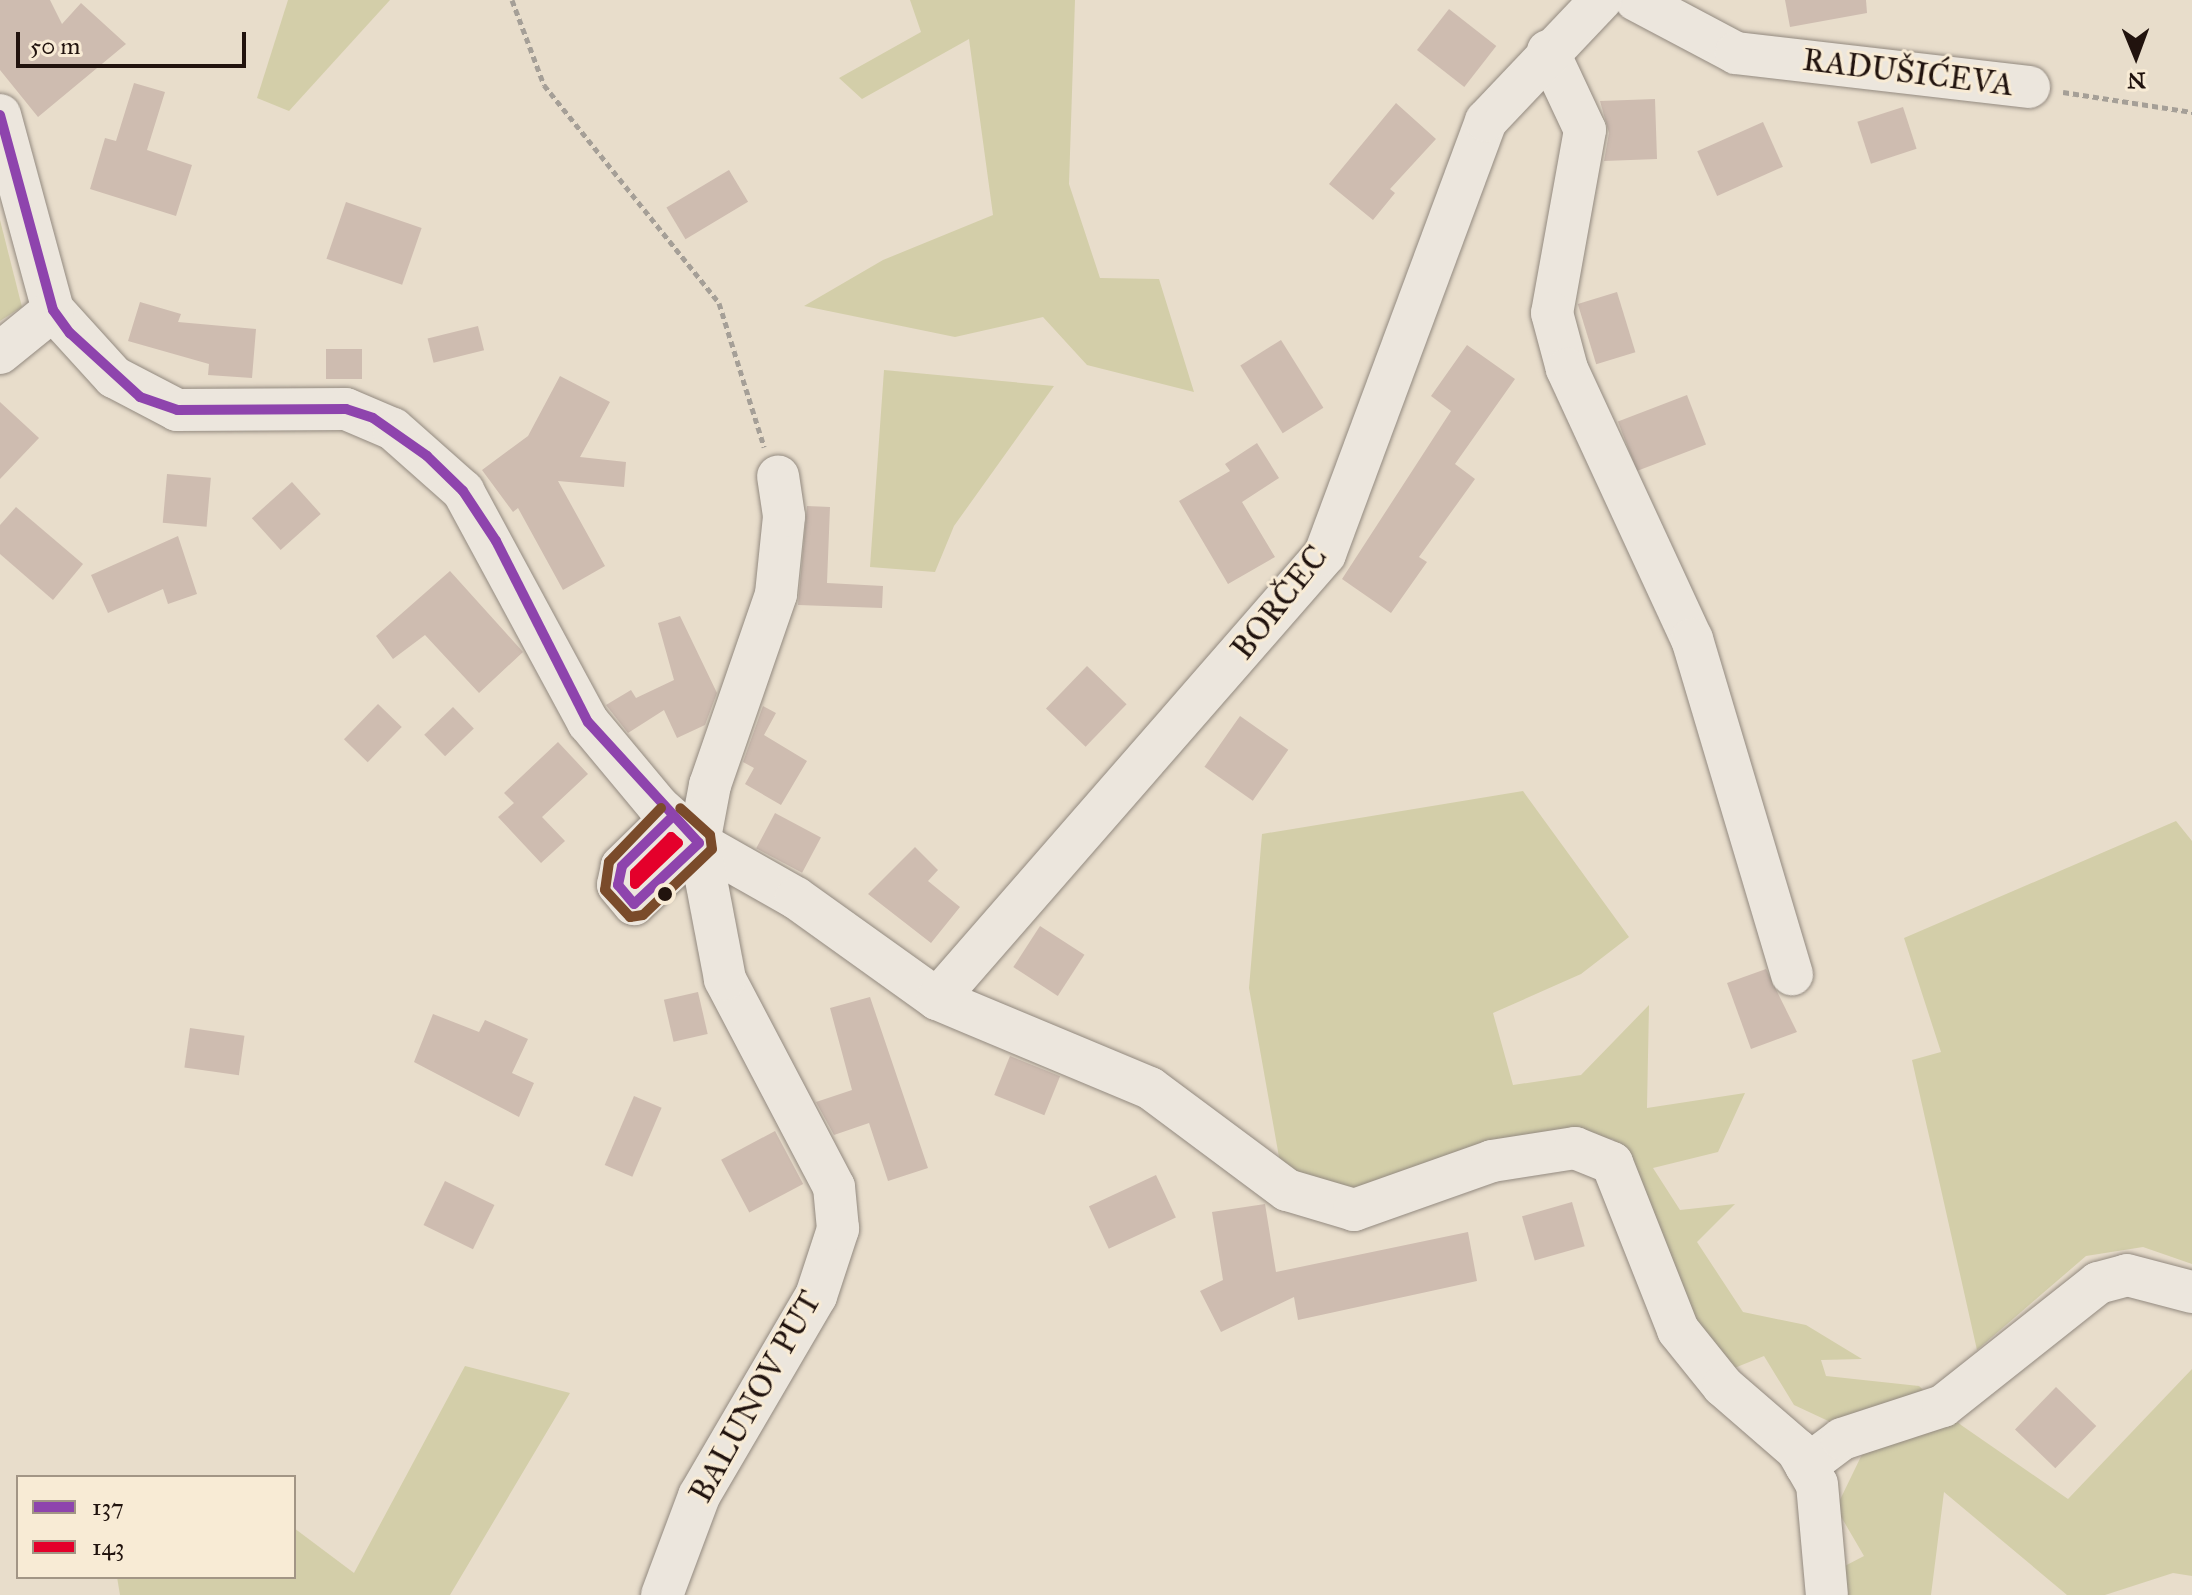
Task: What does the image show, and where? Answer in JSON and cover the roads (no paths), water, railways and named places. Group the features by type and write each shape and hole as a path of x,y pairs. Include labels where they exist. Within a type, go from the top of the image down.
{"street":[{"name":"BORČEC","path":"937,999 1325,554 1486,121 1548,51 1601,0"},
{"name":"RADUŠIĆEVA","path":"1636,0 1736,53 2029,87"},
{"path":"1548,51 1585,130 1552,313 1567,369 1692,639 1792,974"},
{"path":"0,115 53,310 140,397 222,415 346,409 373,418 427,456 463,491 496,541 588,722 685,830 796,898 937,999 1150,1088 1287,1190 1354,1210 1492,1161 1575,1148 1612,1163 1678,1330 1723,1386 1806,1466 1817,1484 1827,1595"},
{"path":"0,353 53,310"},
{"path":"685,830 710,785 776,594 784,516 778,476"},
{"name":"BALUNOV PUT","path":"662,1595 699,1496 816,1296 838,1229 834,1187 725,979 685,830"},
{"path":"1806,1466 1842,1439 1943,1406 2098,1283 2127,1275 2192,1292"}]}
